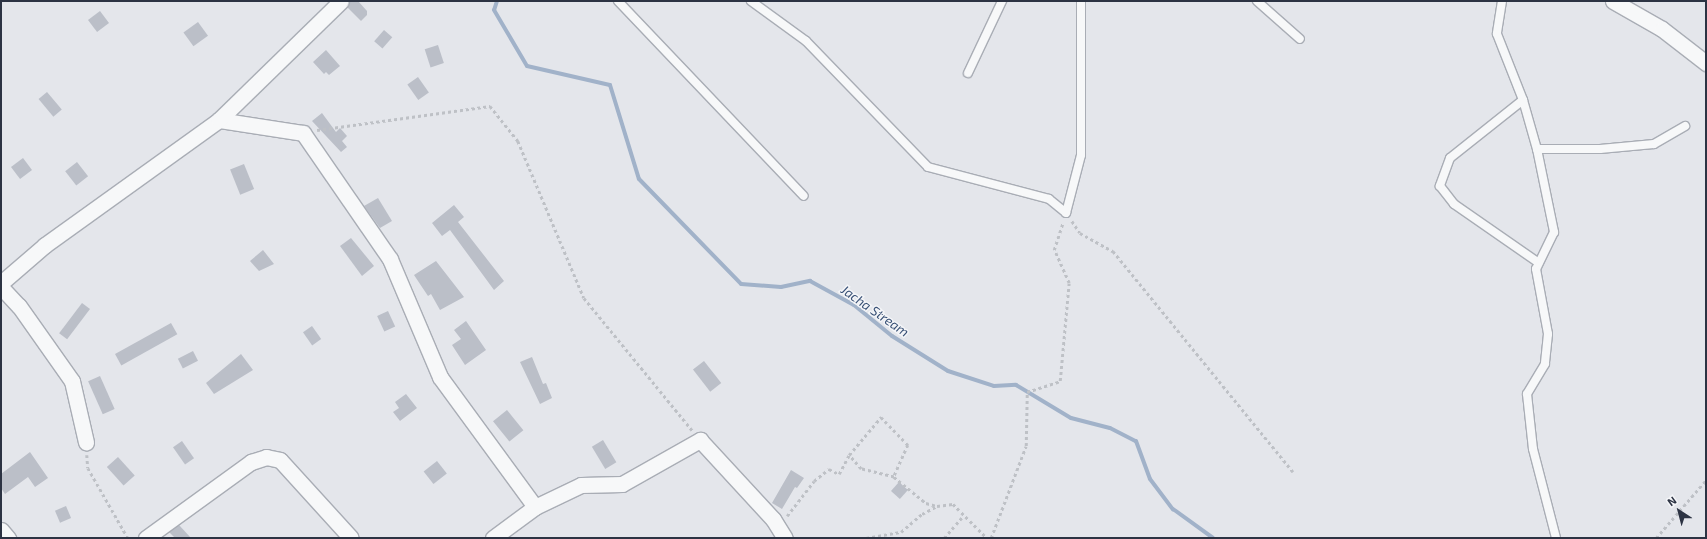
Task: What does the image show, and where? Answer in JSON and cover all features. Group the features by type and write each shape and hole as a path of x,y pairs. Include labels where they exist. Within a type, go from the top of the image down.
{"street":[{"path":"1,283 51,240 219,120 341,1"},
{"path":"1613,1 1662,29 1706,63"},
{"path":"219,120 303,133 390,259 440,377 535,508"},
{"path":"1,287 19,306 72,381 86,442"},
{"path":"493,538 535,508 581,485 622,484 700,440 773,519 786,531"},
{"path":"146,538 251,462 266,457 280,460 351,538"},
{"path":"1,530 8,538"}],"lane":[{"path":"618,1 804,196"},
{"path":"751,1 806,41 928,166 1049,199 1066,213 1081,155 1081,1"},
{"path":"968,73 1002,1"},
{"path":"1257,1 1300,39"},
{"path":"1502,1 1497,34 1523,100 1537,149 1554,232 1536,269 1548,334 1545,364 1527,394 1533,449 1556,538"},
{"path":"1523,100 1450,158 1440,186 1454,204 1539,263"},
{"path":"1537,149 1600,149 1654,144 1686,126"}],"path":[{"path":"303,133 490,106 518,142 584,298 700,440"},
{"path":"1066,213 1080,233 1113,251 1293,472"},
{"path":"990,538 1026,446 1027,392 1060,381 1069,282 1054,250 1066,213"},
{"path":"786,531 786,517 814,481 829,469 839,474 849,455 881,417 908,445 894,477"},
{"path":"86,442 88,468 128,538"},
{"path":"849,455 861,469 894,477 926,503 937,506"},
{"path":"1656,538 1706,480"},
{"path":"866,538 901,532 922,514 937,506 953,504 963,516 987,538"},
{"path":"944,538 963,516"}],"building":[{"path":"350,1 358,1 367,11 367,15 361,21 347,7"},
{"path":"100,11 109,23 97,32 88,20"},
{"path":"198,22 208,36 193,46 183,33"},
{"path":"384,30 392,37 382,49 374,41"},
{"path":"438,45 444,63 431,67 425,49"},
{"path":"326,50 340,66 329,75 326,72 324,74 313,62"},
{"path":"418,77 429,93 418,100 407,84"},
{"path":"47,92 62,110 53,117 39,99"},
{"path":"322,113 336,132 340,128 347,136 342,141 347,147 341,152 312,121"},
{"path":"23,158 32,170 20,179 11,167"},
{"path":"77,162 88,176 76,185 65,171"},
{"path":"244,164 254,189 240,195 230,170"},
{"path":"378,198 392,221 380,228 364,206"},
{"path":"454,205 464,217 458,222 504,281 494,290 450,230 442,236 432,223"},
{"path":"351,238 374,266 362,276 340,246"},
{"path":"263,250 274,264 259,271 250,261"},
{"path":"436,261 464,297 440,310 431,294 428,296 414,275"},
{"path":"82,303 90,309 67,339 59,333"},
{"path":"388,311 395,326 384,331 377,316"},
{"path":"466,321 486,350 465,365 452,345 461,339 454,330"},
{"path":"171,323 177,334 121,365 115,354"},
{"path":"312,326 321,339 312,345 303,332"},
{"path":"193,351 198,361 183,369 178,359"},
{"path":"241,354 253,370 214,394 206,383"},
{"path":"532,357 543,384 546,383 552,398 540,404 520,362"},
{"path":"704,361 721,383 710,392 693,370"},
{"path":"100,376 115,409 103,414 88,381"},
{"path":"406,394 417,408 400,421 393,412 399,408 395,402"},
{"path":"507,410 523,430 509,442 493,421"},
{"path":"603,440 616,462 605,469 592,447"},
{"path":"182,441 194,458 185,465 173,447"},
{"path":"30,452 48,478 35,487 28,477 5,494 1,488 1,474"},
{"path":"118,457 135,476 124,486 107,467"},
{"path":"437,461 447,474 433,484 424,471"},
{"path":"791,470 804,478 797,488 795,487 782,509 772,503"},
{"path":"899,482 908,490 900,499 891,491"},
{"path":"66,506 71,518 60,523 55,511"},
{"path":"179,525 191,538 175,538 169,532"}],"waterway":[{"name":"Jacha Stream","path":"497,1 494,10 527,66 610,85 639,179 741,284 781,287 810,281 854,305 892,336 948,371 994,386 1016,385 1071,418 1110,428 1136,441 1150,479 1173,509 1213,538"}]}
